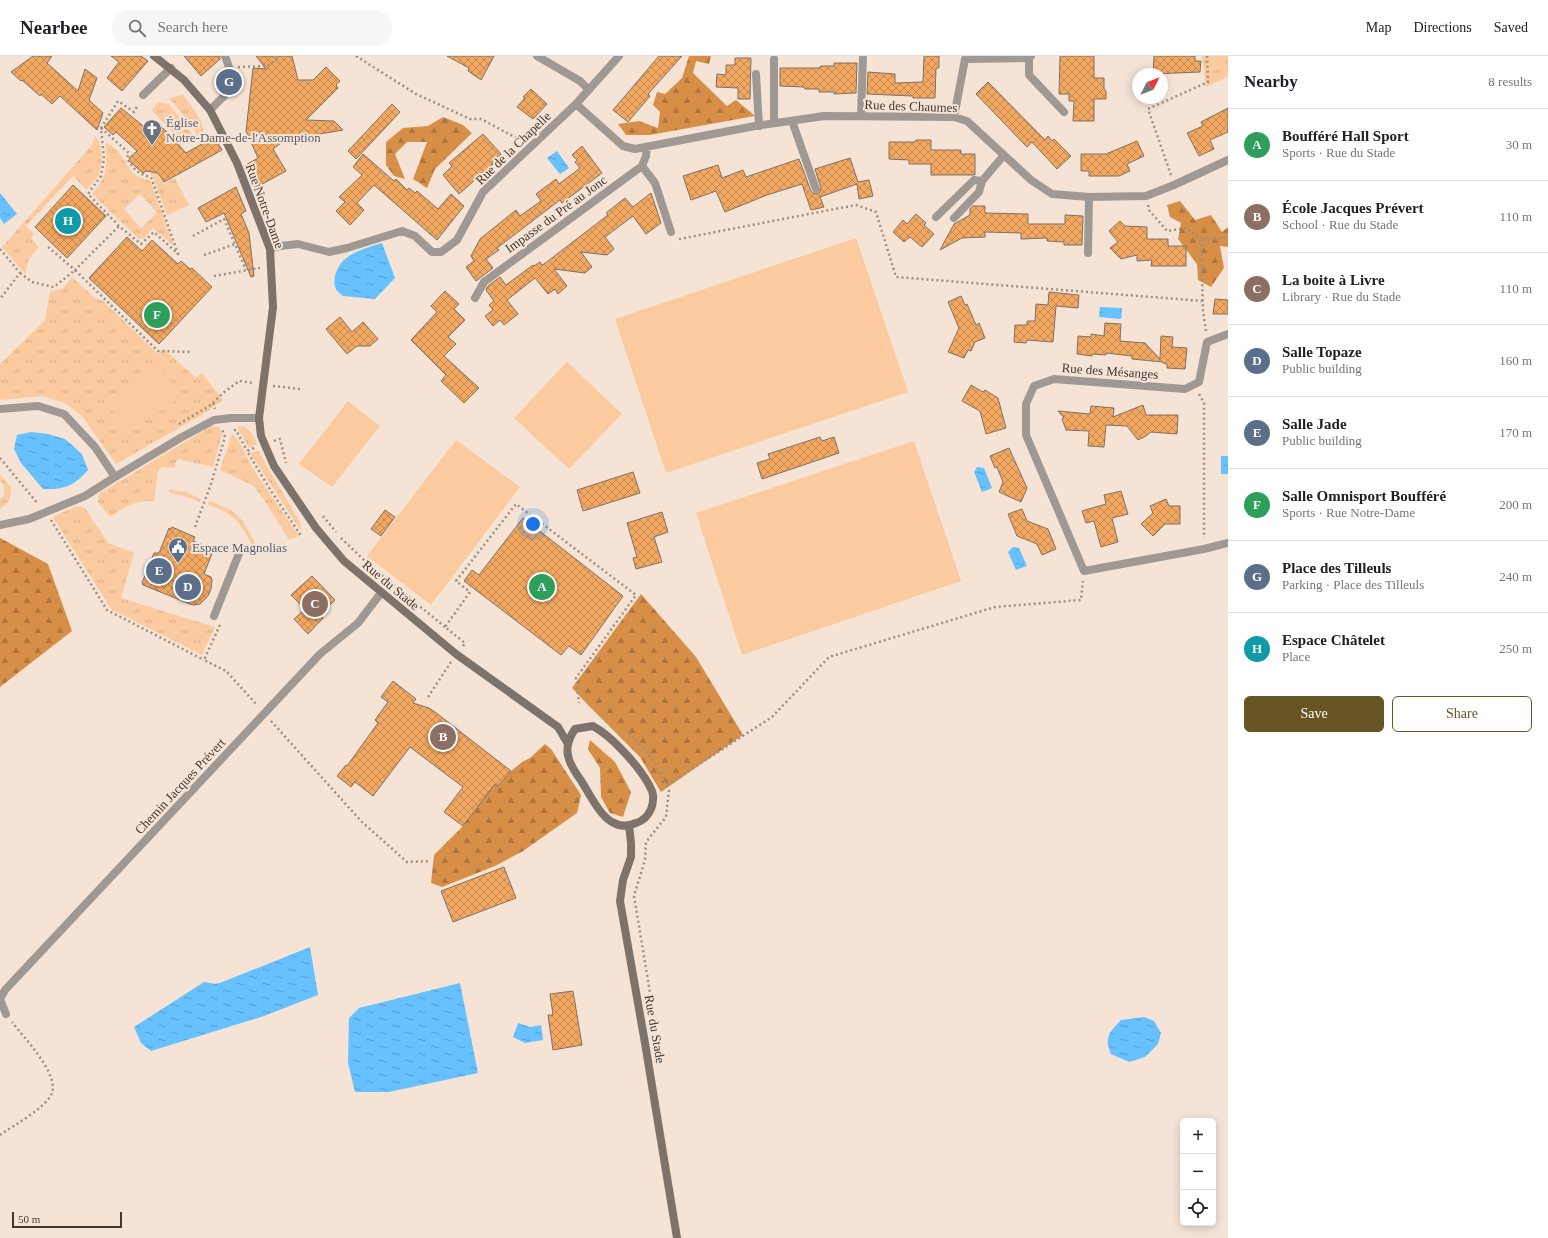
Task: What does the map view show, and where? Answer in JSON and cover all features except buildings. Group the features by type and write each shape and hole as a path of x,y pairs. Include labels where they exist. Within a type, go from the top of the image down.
{"street":[{"name":"Rue Notre-Dame","path":"154,56 171,68 184,80 210,110 237,164 270,249 273,307 259,418"},
{"path":"210,110 225,95 229,67 225,56"},
{"path":"537,56 580,81 589,90"},
{"name":"Rue de la Chapelle","path":"270,249 298,244 330,252 402,231 415,236 432,252 441,252 457,240 483,192 576,104 619,56"},
{"path":"861,116 862,56"},
{"path":"954,118 963,57 1030,57 1029,75 1064,112"},
{"path":"774,59 774,123"},
{"path":"143,95 171,68"},
{"path":"756,74 759,126"},
{"name":"Rue des Chaumes","path":"576,104 623,146 635,149 774,123 824,116 954,118 967,121 1031,180 1052,194 1089,198 1146,196 1228,160"},
{"path":"792,121 816,189"},
{"path":"647,147 646,156 642,166 654,183 671,232"},
{"path":"954,218 979,192 982,181 1004,155"},
{"name":"Impasse du Pré au Jonc","path":"475,298 484,282 642,166"},
{"path":"936,217 974,180 982,181"},
{"path":"1088,253 1089,198"},
{"path":"1194,384 1199,382 1207,342 1228,334"},
{"name":"Rue des Mésanges","path":"1084,571 1026,434 1026,404 1034,386 1054,379 1185,389 1194,384"},
{"path":"0,409 38,406 64,414 95,447 114,476"},
{"path":"0,525 29,519 85,496 114,476 182,437 218,419 259,418"},
{"name":"Rue du Stade","path":"259,418 261,436 274,466 290,492 316,528 344,561 381,594 456,654 558,727 568,744"},
{"path":"1084,571 1228,543"},
{"path":"214,616 240,551"},
{"name":"Chemin Jacques Prévert","path":"6,1014 0,999 10,985 320,654 358,623 381,594"},
{"name":"Rue du Stade","path":"558,727 575,729 593,726 603,732 631,761 653,792 653,805 649,814 641,821 630,825 631,857 623,880 620,901 645,1043 676,1238"},
{"path":"575,729 570,736 567,756 576,774 603,814 612,822 621,825 630,825"}],"path":[{"path":"229,67 267,66 280,56"},
{"path":"356,56 416,94 470,119 481,119 523,142 529,149"},
{"path":"1174,185 1148,108 1208,82 1207,56"},
{"path":"101,128 129,153 127,158 131,166 140,174 151,177 178,254 154,232 141,244 119,226 88,194 101,176 104,159 101,128 118,101 134,112 143,95"},
{"path":"1146,196 1149,210 1167,231 1186,228 1201,239 1228,238"},
{"path":"671,232 674,240 856,205 876,212 896,277 1203,301"},
{"path":"193,236 224,220 246,270"},
{"path":"0,248 20,273 32,282 54,287 75,270 119,226"},
{"path":"1201,239 1203,301 1207,342"},
{"path":"204,255 235,244"},
{"path":"48,247 75,270 158,351 192,352"},
{"path":"214,276 272,266"},
{"path":"0,299 20,273"},
{"path":"1194,384 1204,403 1204,548"},
{"path":"173,428 212,403 225,437 211,484 195,527"},
{"path":"222,429 236,430 247,451"},
{"path":"0,458 46,513 107,610 226,671 361,822 408,862 431,861"},
{"path":"428,697 456,654 465,643 445,627 470,592 456,581 516,504 636,594 576,678 579,704"},
{"path":"667,785 772,717 829,657 995,607 1082,600 1084,571"},
{"path":"204,660 220,625 214,616"},
{"path":"629,733 653,760 669,790 666,817 646,842 645,860 634,896 660,1059"},
{"path":"0,1135 38,1109 52,1093 53,1086 51,1074 6,1014"}],"green space":[{"path":"689,56 711,56 709,64 696,61 693,73 727,106 736,100 755,116 650,135 626,135 618,124 639,121 658,128 660,112 653,105 657,92 665,94 682,78"},
{"path":"1202,56 1228,56 1228,77 1206,87"},
{"path":"183,95 196,112 203,126 204,132 198,136 169,98"},
{"path":"159,102 169,104 180,118 174,124 180,133 187,128 195,138 178,147 175,143 177,136 151,110"},
{"path":"443,117 463,125 472,133 435,169 427,188 413,179 427,142 407,142 395,154 405,179 394,176 386,165 386,142 403,128 428,126"},
{"path":"95,136 100,144 102,160 99,174 95,180 87,190 73,176 26,226 34,234 31,238 39,247 29,260 26,275 2,247 92,145"},
{"path":"108,143 117,151 138,177 150,180 174,246 153,228 144,238 139,239 92,194 101,182 105,171 105,144","holes":["140,194 157,213 141,228 124,209"]},
{"path":"153,171 156,171 164,184 175,178 189,205 167,215 153,177 150,174"},
{"path":"1180,201 1195,220 1211,215 1222,232 1228,227 1228,247 1220,246 1224,268 1211,287 1198,280 1197,264 1178,239 1181,223 1170,217 1167,205"},
{"path":"856,238 908,392 666,473 615,319"},
{"path":"72,277 96,299 102,300 158,354 164,349 196,378 202,373 223,400 205,413 116,464 82,416 65,403 42,396 0,400 0,364 45,320 50,291 62,289","holes":["157,364 126,432 106,400"]},
{"path":"567,362 622,414 569,469 514,418"},
{"path":"158,363 181,398 126,432 106,400"},
{"path":"348,401 380,426 332,487 299,464"},
{"path":"211,426 219,427 222,435 213,467 177,459 174,468 162,467 158,471 154,501 131,504 110,517 98,502 99,494"},
{"path":"243,426 252,434 257,444 249,448 237,427"},
{"path":"232,434 238,440 255,472 299,536 289,540 254,486 220,470"},
{"path":"456,440 520,487 431,605 367,556"},
{"path":"914,441 961,581 742,655 696,513"},
{"path":"259,451 300,522 301,531 250,453"},
{"path":"0,475 11,487 11,494 9,500 0,509 0,499 4,496 4,486 0,481"},
{"path":"169,489 188,493 201,499 200,502 184,496 169,493"},
{"path":"209,501 227,508 238,516 255,543 252,545 235,519 217,508 208,505"},
{"path":"77,506 85,508 108,543 134,553 121,598 215,627 202,655 111,609 53,517"},
{"path":"0,538 48,564 72,631 0,687"},
{"path":"641,594 696,657 743,735 661,792 640,757 572,688"},
{"path":"590,740 615,762 631,792 623,817 610,813 601,797 600,768 588,749"},
{"path":"545,744 551,749 581,795 577,813 523,851 495,866 442,887 431,883 434,855 463,826 495,784 498,786 511,771 522,762 530,758"}],"water":[{"path":"557,151 569,168 560,174 547,158"},
{"path":"0,193 17,214 4,224 0,218"},
{"path":"382,243 395,278 375,299 343,296 337,291 334,282 335,276 342,262 347,257 360,250"},
{"path":"1100,307 1122,308 1121,319 1099,317"},
{"path":"31,432 48,434 65,439 82,454 88,470 78,480 68,486 57,489 43,489 21,463 14,449 17,435"},
{"path":"1221,456 1228,456 1228,474 1221,474"},
{"path":"977,467 984,468 992,488 982,492 974,472"},
{"path":"1013,547 1019,548 1027,566 1016,570 1008,552"},
{"path":"310,947 318,995 264,1016 151,1051 141,1043 134,1027 204,982 214,984 220,983"},
{"path":"460,983 478,1073 389,1092 355,1092 348,1063 349,1018 359,1008"},
{"path":"1144,1017 1154,1021 1161,1033 1158,1044 1145,1057 1129,1062 1111,1054 1108,1039 1117,1024 1121,1020"},
{"path":"518,1023 530,1027 541,1025 543,1040 525,1043 513,1037"}],"place":[{"name":"Place des Tilleuls","path":"229,82"},
{"name":"Église Notre-Dame-de-l'Assomption","path":"152,146"},
{"name":"Espace Châtelet","path":"68,221"},
{"name":"Salle Omnisport Boufféré","path":"157,315"},
{"name":"Espace Magnolias","path":"178,564"},
{"name":"Salle Jade","path":"159,571"},
{"name":"Salle Topaze","path":"188,587"},
{"name":"Boufféré Hall Sport","path":"542,587"},
{"name":"La boite à Livre","path":"315,604"},
{"name":"École Jacques Prévert","path":"443,737"}]}
